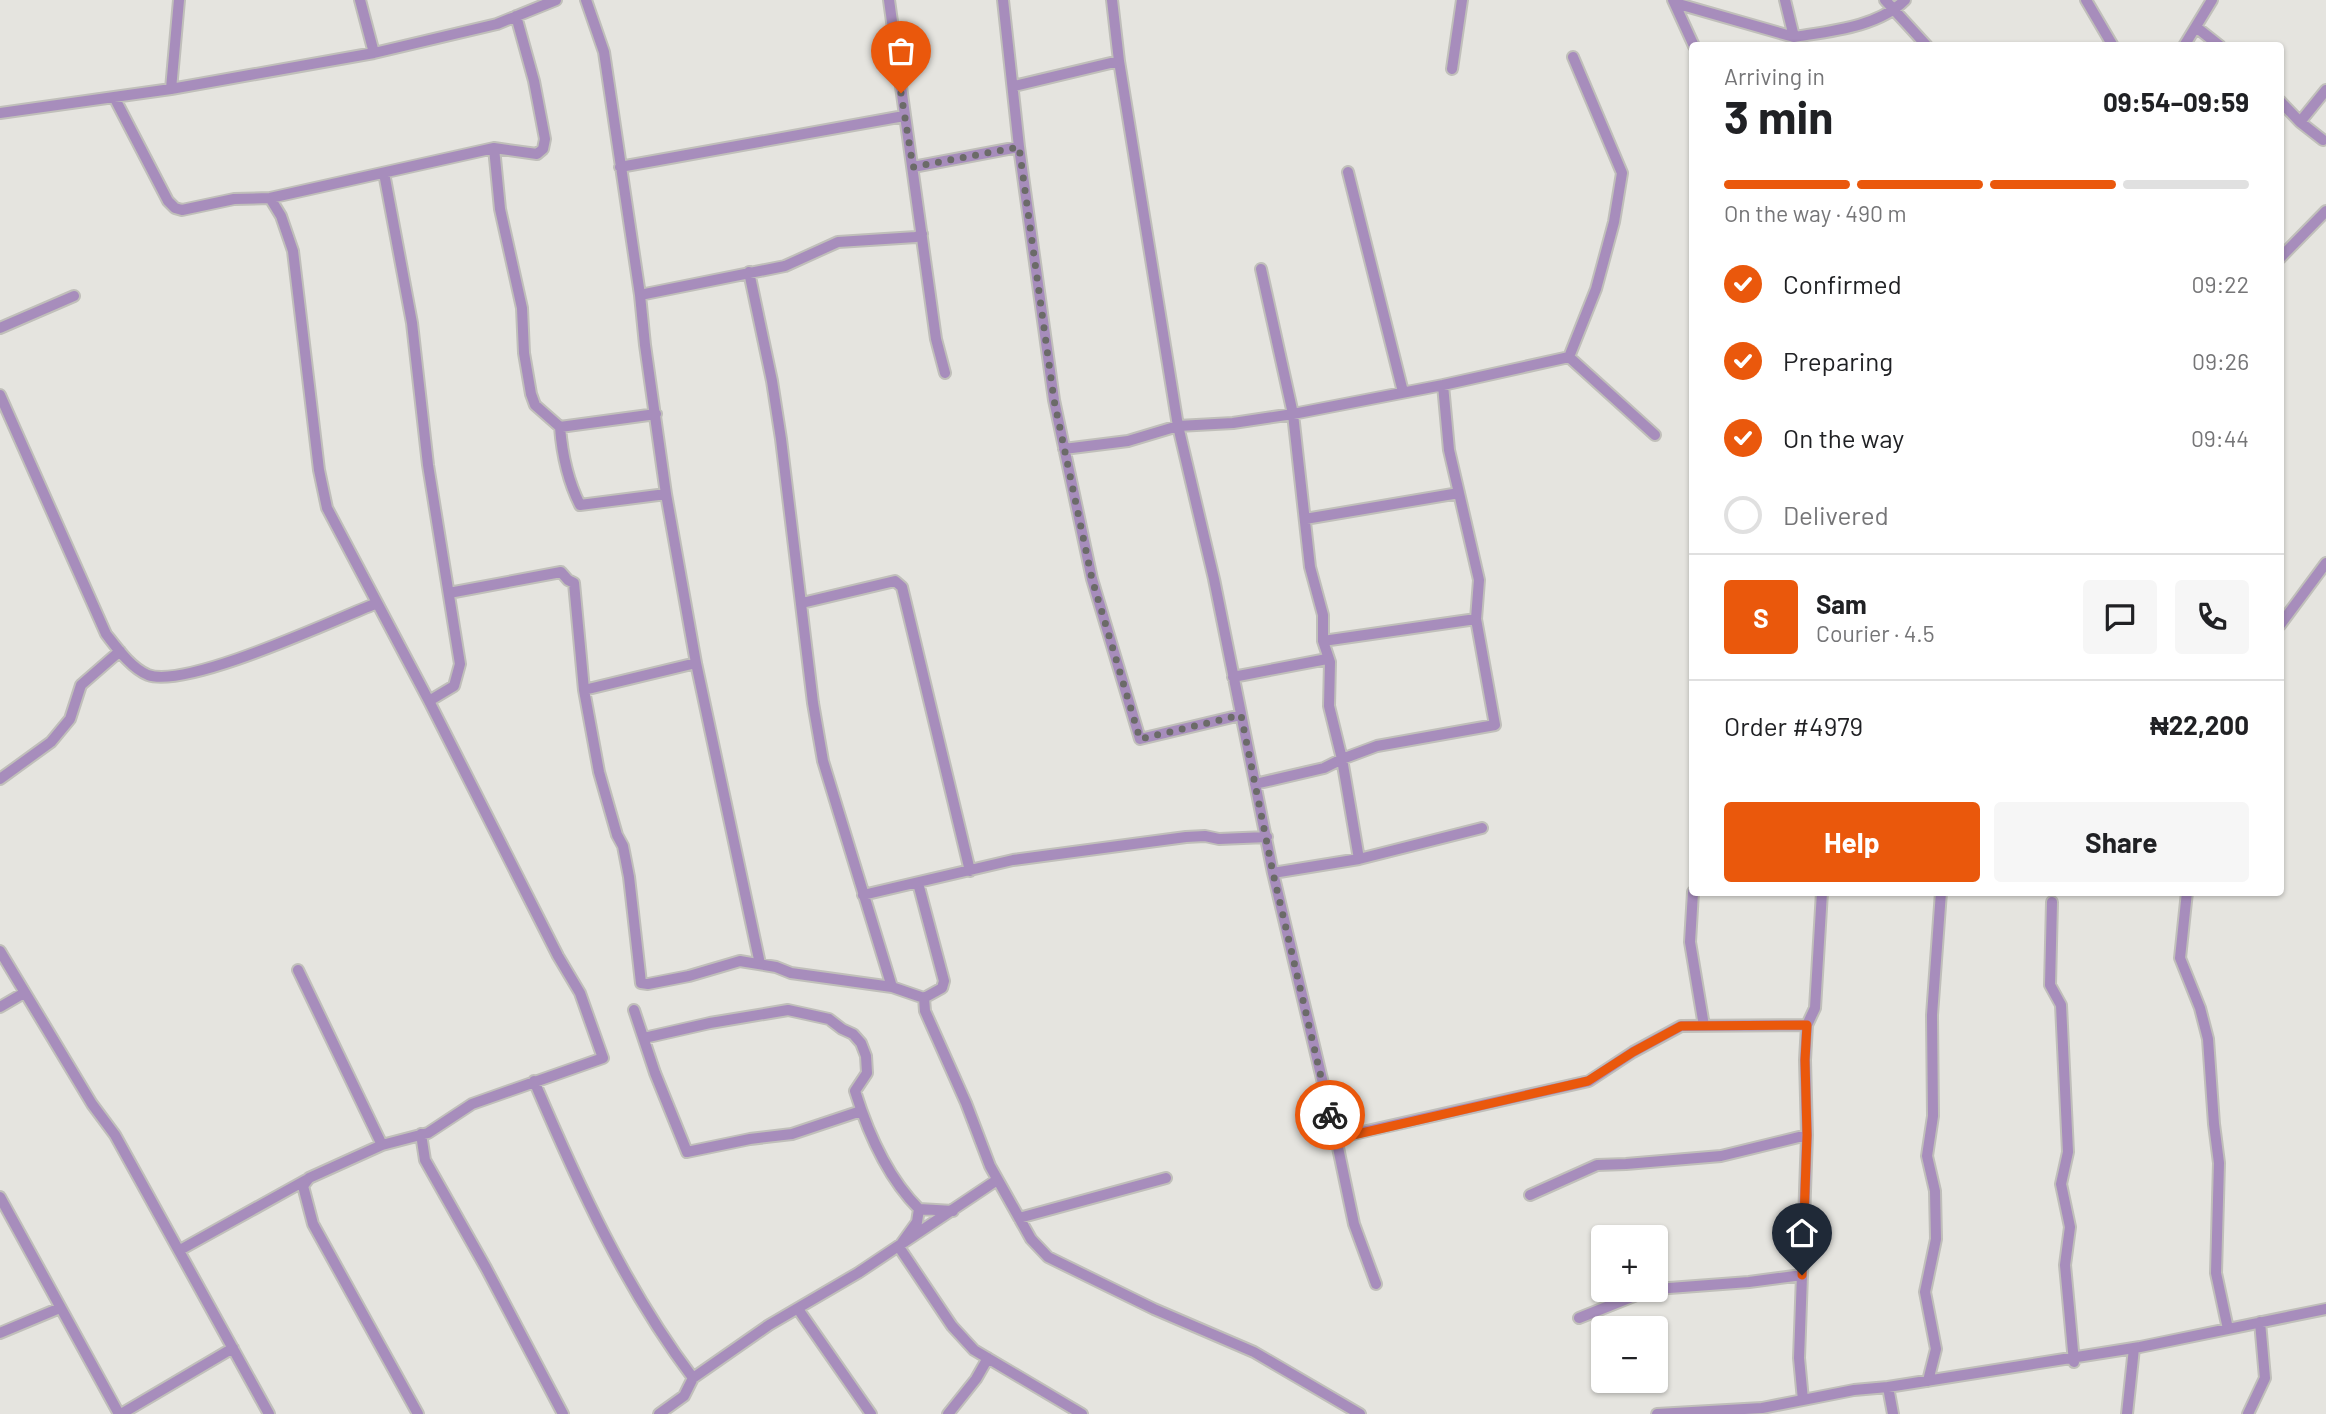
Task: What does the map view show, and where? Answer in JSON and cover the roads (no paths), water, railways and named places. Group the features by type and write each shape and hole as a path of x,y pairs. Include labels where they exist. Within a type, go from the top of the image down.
{"street":[{"path":"171,89 179,0"},
{"path":"360,0 374,53"},
{"path":"0,113 171,89 374,53 497,24 556,0"},
{"path":"586,0 604,52 666,494 696,663 760,964"},
{"path":"889,0 936,339 945,373"},
{"path":"1003,0 1019,147 1054,400 1092,579 1140,739 1241,715"},
{"path":"1112,0 1119,61 1178,426 1214,579 1273,873 1354,1224 1376,1284"},
{"path":"1452,69 1462,0"},
{"path":"1786,0 1790,41"},
{"path":"1885,0 1923,42"},
{"path":"1674,2 1779,33 1790,41 1849,27 1894,11 1905,0"},
{"path":"2086,0 2111,42"},
{"path":"2187,42 2212,0"},
{"path":"1674,2 1692,42"},
{"path":"114,97 168,201 175,208 182,210 234,199 270,198 494,148 537,154 543,149 545,139 534,81 516,16"},
{"path":"2196,27 2215,42"},
{"path":"1569,357 1596,289 1614,222 1622,173 1573,57"},
{"path":"1014,86 1119,61"},
{"path":"2300,122 2326,90"},
{"path":"2284,105 2323,140"},
{"path":"620,167 904,116"},
{"path":"913,167 1019,147"},
{"path":"494,148 500,209 522,308 524,353 531,394 535,405 560,427 562,448 574,494 580,505 666,494"},
{"path":"1348,172 1403,392"},
{"path":"384,173 412,323 428,465 460,664 454,687 429,701"},
{"path":"180,1250 309,1178 382,1145 428,1133 472,1104 534,1080 603,1058 580,993 558,956 429,701 327,508 319,470 293,251 281,216 270,198"},
{"path":"2284,254 2326,211"},
{"path":"640,296 785,266 838,242 916,237 922,234"},
{"path":"1261,269 1293,414 1312,579 1322,615 1323,641 1330,662 1329,706 1342,759 1359,859"},
{"path":"748,272 774,393 813,703 823,761 892,986"},
{"path":"0,328 74,296"},
{"path":"1064,449 1128,441 1178,426 1233,423 1293,414 1444,385 1569,357"},
{"path":"1569,357 1655,435"},
{"path":"1255,784 1324,768 1377,746 1495,725 1476,619 1479,580 1449,450 1444,385"},
{"path":"0,395 106,634 120,651 149,675 182,676 226,663 377,603"},
{"path":"560,427 656,414"},
{"path":"1305,519 1460,493"},
{"path":"2284,620 2326,562"},
{"path":"449,593 561,572 576,586 584,690 599,772 617,835 623,846 641,983 689,976 740,961 791,974 892,986 924,998 942,988 944,981 918,883"},
{"path":"802,603 895,581 902,587 970,871"},
{"path":"1323,641 1476,619"},
{"path":"0,779 51,742 70,719 81,685 120,651"},
{"path":"1233,677 1327,659"},
{"path":"584,690 696,663"},
{"path":"1273,873 1359,859 1482,828"},
{"path":"863,895 1013,860 1186,837 1267,837"},
{"path":"1693,896 1690,942 1704,1026"},
{"path":"1803,1400 1799,1359 1807,1135 1805,1060 1807,1025 1815,1008 1822,896"},
{"path":"1928,1381 1936,1349 1925,1292 1936,1239 1935,1191 1927,1156 1933,1116 1932,1014 1941,896"},
{"path":"2188,896 2180,958 2200,1008 2208,1039 2219,1163 2216,1273 2228,1329"},
{"path":"2052,901 2050,985 2061,1006 2068,1152 2061,1184 2070,1227 2065,1265 2074,1361"},
{"path":"0,951 92,1104 115,1135 269,1414"},
{"path":"298,970 382,1145"},
{"path":"0,1007 24,993"},
{"path":"924,998 925,1011 971,1114 990,1167 1031,1239 1048,1257 1154,1309 1254,1352 1360,1414"},
{"path":"634,1010 655,1073 687,1152 750,1139 792,1134 861,1111"},
{"path":"644,1038 710,1023 789,1010 829,1019 853,1034 861,1043 866,1056 867,1073 855,1091 882,1158 902,1193 919,1209 953,1211"},
{"path":"1336,1138 1588,1081 1681,1026 1807,1025"},
{"path":"534,1080 586,1201 666,1342 693,1378"},
{"path":"421,1134 425,1160 563,1414"},
{"path":"1530,1195 1597,1165 1721,1156 1807,1135"},
{"path":"309,1178 303,1186 313,1224 418,1414"},
{"path":"1019,1218 1166,1178"},
{"path":"659,1414 684,1396 693,1378 769,1325 899,1247 998,1180"},
{"path":"0,1197 120,1414 233,1348"},
{"path":"899,1247 917,1222 919,1209"},
{"path":"899,1247 952,1326 974,1350 1082,1414"},
{"path":"1668,1288 1802,1275"},
{"path":"1579,1318 1620,1302"},
{"path":"0,1333 60,1308"},
{"path":"798,1309 872,1414"},
{"path":"1657,1414 1762,1408 1854,1390 2074,1361 2326,1310"},
{"path":"2248,1414 2265,1378 2260,1322"},
{"path":"2127,1414 2134,1348"},
{"path":"948,1414 976,1379 988,1358"},
{"path":"1888,1387 1893,1414"}]}
